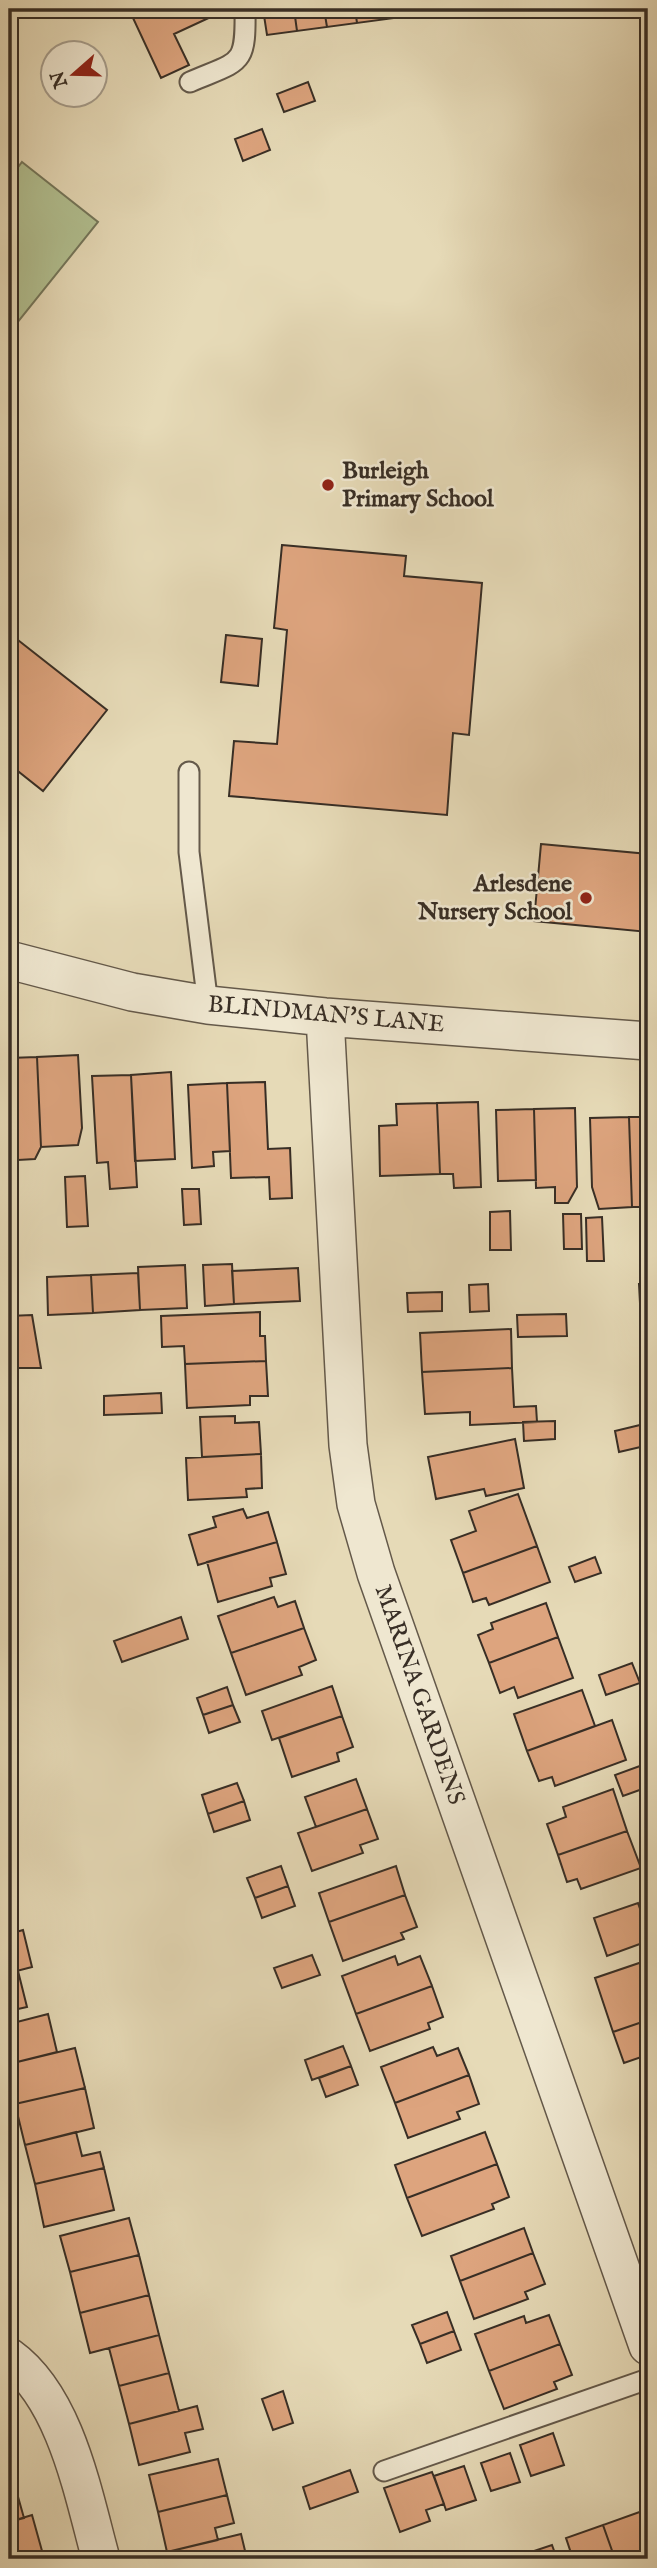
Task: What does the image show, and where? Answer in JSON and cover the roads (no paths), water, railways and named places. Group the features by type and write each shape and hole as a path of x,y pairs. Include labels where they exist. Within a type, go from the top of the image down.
{"street":[{"name":"BLINDMAN'S LANE","path":"9,960 132,992 208,1004 325,1017 648,1041"},
{"name":"MARINA GARDENS","path":"325,1017 348,1445 356,1504 376,1573 640,2299 648,2346"},
{"path":"9,2357 31,2378 52,2408 73,2459 101,2559"}],"lane":[{"path":"190,82 232,64 241,56 246,44 245,9"},
{"path":"189,772 189,852 208,1004"},
{"path":"384,2471 648,2379"}],"place":[{"name":"Burleigh Primary School","path":"328,485"},
{"name":"Arlesdene Nursery School","path":"586,898"}]}
